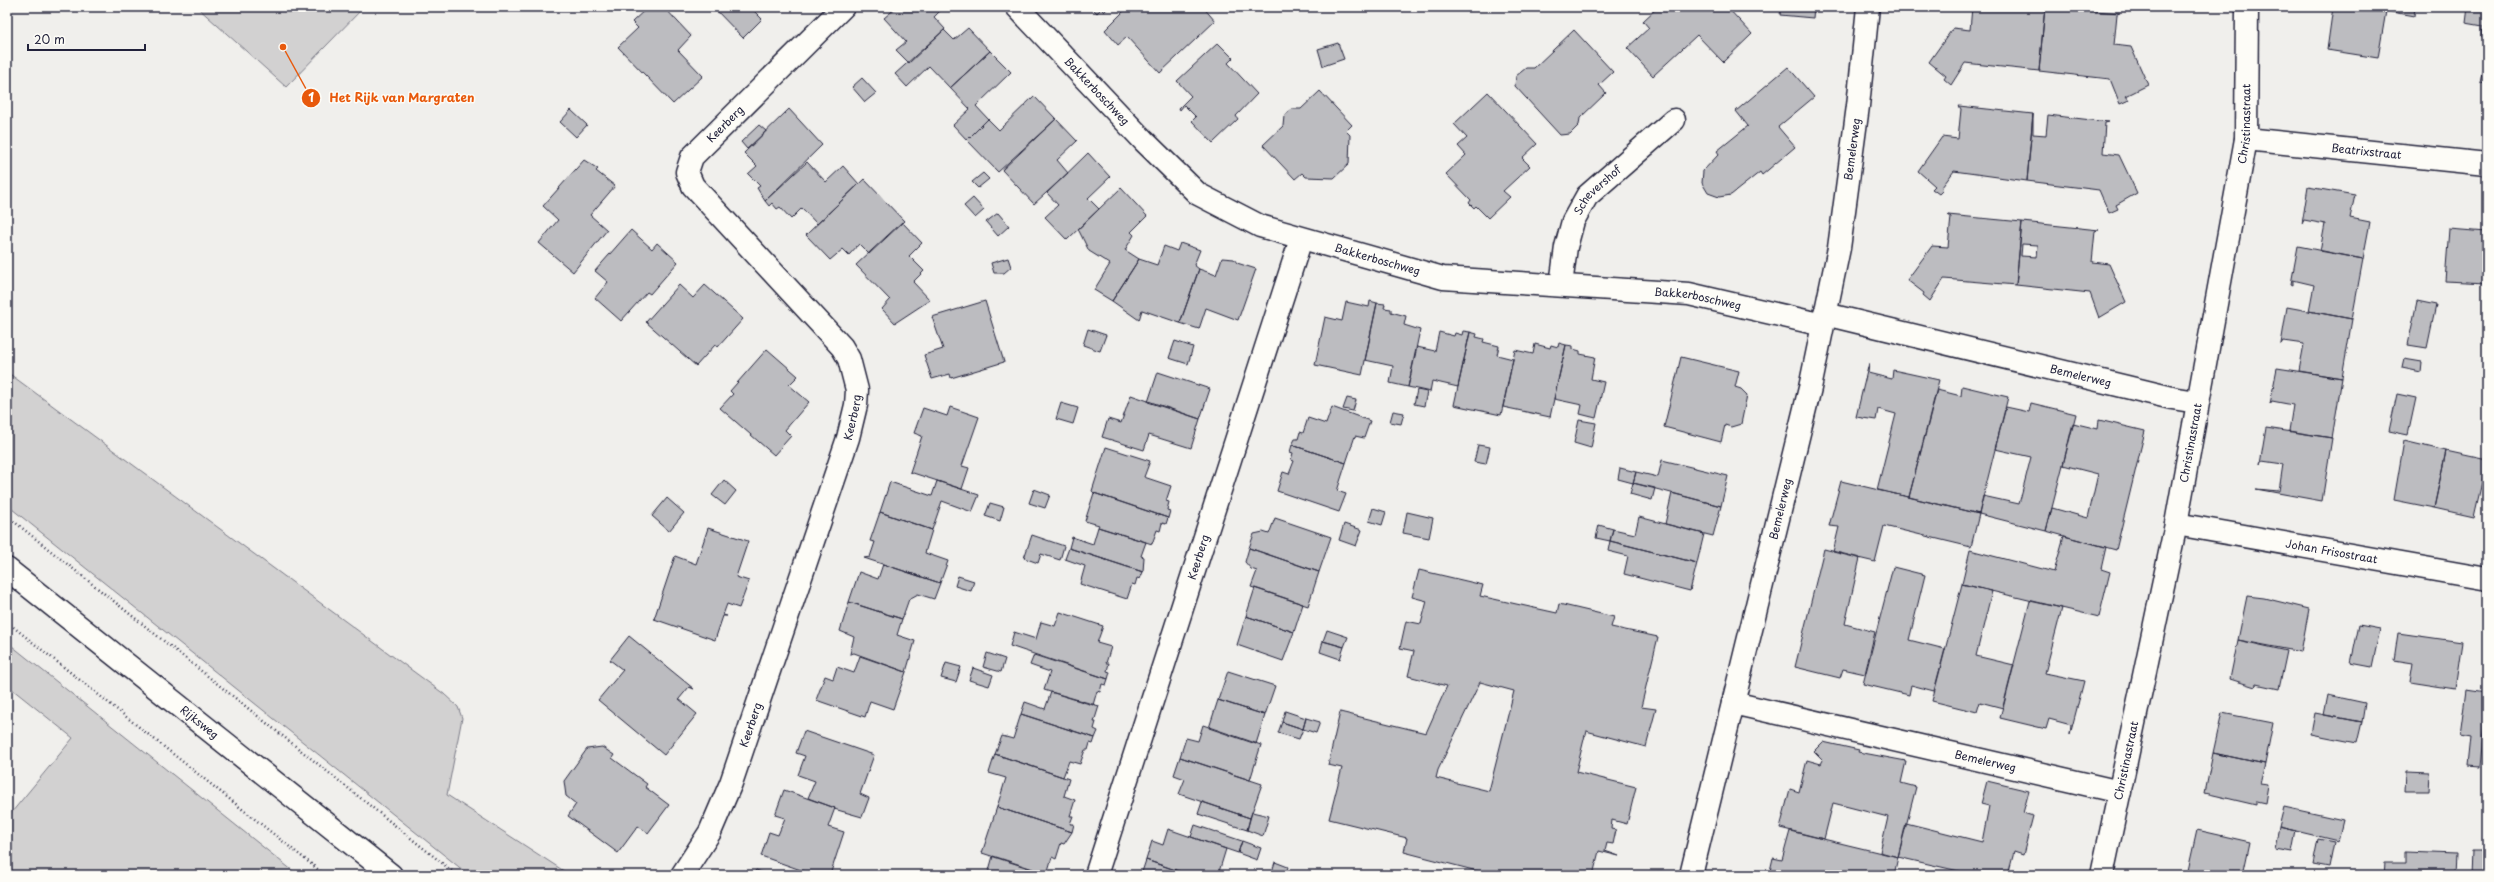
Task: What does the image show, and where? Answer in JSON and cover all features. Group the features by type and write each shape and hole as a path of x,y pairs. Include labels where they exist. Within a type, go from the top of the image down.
{"street":[{"name":"Keerberg","path":"682,875 710,832 749,735 798,583 848,438 856,405 857,390 849,359 842,348 692,186 687,172 692,157 842,7"},
{"name":"Bakkerboschweg","path":"1017,7 1144,141 1198,194 1260,226 1301,239 1443,278 1689,294 1824,320"},
{"name":"Bemelerweg","path":"1691,875 1810,388 1824,320 1841,233 1858,106 1868,7"},
{"name":"Christinastraat","path":"2102,875 2176,524 2246,139 2247,7"},
{"name":"Schevershof","path":"1561,285 1566,246 1573,221 1587,196 1674,120"},
{"name":"Beatrixstraat","path":"2246,139 2487,164"},
{"name":"Keerberg","path":"1096,875 1301,239"},
{"name":"Bemelerweg","path":"1824,320 2197,402"},
{"name":"Johan Frisostraat","path":"2176,524 2487,578"},
{"name":"Rijksweg","path":"7,569 391,875"},
{"name":"Bemelerweg","path":"1733,703 2120,792"}],"path":[{"path":"7,516 457,875"},
{"path":"7,622 325,875"}],"shaded area":[{"path":"197,7 364,7 286,87"},
{"path":"7,372 444,694 458,707 462,718 447,795 570,875 469,875 7,505"},
{"path":"7,642 298,875 7,875 7,818 73,738 7,685"}],"building":[{"path":"648,7 664,7 691,36 678,50 703,76 673,104 618,47 638,28 632,22"},
{"path":"713,7 756,7 753,10 762,19 743,38"},
{"path":"897,7 944,7 934,17 945,29 909,63 896,50 906,42 884,18"},
{"path":"1091,7 1109,7 1104,12 1101,9 1097,13"},
{"path":"1128,7 1203,7 1215,21 1160,73 1127,37 1118,45 1105,30"},
{"path":"1658,7 1727,7 1752,34 1723,62 1697,35 1653,76 1627,48 1649,28 1643,21"},
{"path":"1781,7 1814,7 1813,18 1780,15"},
{"path":"1972,7 2045,7 2039,71 1965,63 1951,85 1944,79 1946,76 1929,62 1953,28 1970,30"},
{"path":"2045,7 2120,13 2117,14 2114,45 2131,47 2148,85 2126,96 2129,100 2120,104 2110,79 2039,71"},
{"path":"2333,7 2415,7 2414,16 2386,11 2378,58 2327,50"},
{"path":"2468,7 2487,7 2487,38 2482,37 2483,26 2466,23"},
{"path":"968,28 990,51 950,88 929,66 907,87 895,74 944,30 954,40"},
{"path":"1574,30 1613,72 1599,85 1606,93 1580,118 1579,125 1570,134 1560,135 1515,86 1516,76 1526,68 1534,68"},
{"path":"1218,43 1233,58 1228,63 1257,94 1236,116 1238,119 1213,143 1192,121 1196,117 1184,105 1180,110 1179,108 1191,96 1177,81"},
{"path":"1338,43 1344,59 1323,66 1318,49"},
{"path":"2487,47 2487,84 2480,83"},
{"path":"990,51 1011,72 976,106 988,119 967,140 953,125 970,109 950,88"},
{"path":"1788,67 1814,97 1778,127 1795,147 1762,175 1760,172 1731,195 1719,197 1708,193 1702,183 1703,171 1719,154 1717,151 1748,126 1736,111"},
{"path":"862,78 876,93 865,102 852,87"},
{"path":"1320,91 1352,125 1346,131 1350,135 1349,164 1334,178 1306,177 1302,173 1295,179 1263,145 1283,126 1284,116 1292,109 1301,109"},
{"path":"1488,92 1537,144 1522,158 1530,166 1503,191 1510,197 1488,218 1476,206 1474,208 1469,203 1471,200 1446,174 1466,155 1458,146 1467,138 1454,124"},
{"path":"1034,96 1056,119 998,172 967,140 988,119 999,130"},
{"path":"1959,106 2033,114 2027,181 1954,171 1942,187 1943,190 1939,194 1932,189 1935,186 1918,171 1942,137 1958,139 1961,109"},
{"path":"789,109 822,145 765,201 757,188 760,186 748,174 757,166 744,153"},
{"path":"571,110 587,125 576,137 560,122"},
{"path":"2033,114 2033,134 2046,135 2048,115 2109,122 2105,123 2103,153 2119,155 2137,193 2116,205 2118,209 2109,213 2099,190 2027,181"},
{"path":"1056,119 1077,141 1057,160 1068,173 1034,204 1002,170"},
{"path":"759,125 766,131 747,149 741,142"},
{"path":"1088,153 1110,177 1088,198 1099,209 1067,240 1045,217 1058,205 1047,193"},
{"path":"584,160 598,169 596,171 615,186 590,215 607,230 573,272 539,243 558,220 543,206"},
{"path":"807,162 826,182 843,166 859,184 817,224 802,208 791,219 780,207 777,209 772,203 769,206 765,201"},
{"path":"983,173 989,179 978,188 972,182"},
{"path":"864,179 904,221 869,254 859,244 849,255 843,249 830,260 806,235"},
{"path":"2308,187 2355,195 2350,218 2370,222 2363,259 2320,251 2325,224 2304,220 2302,224"},
{"path":"1121,188 1147,216 1131,232 1134,235 1125,250 1139,259 1112,301 1094,290 1110,264 1089,251 1078,229"},
{"path":"973,198 984,210 975,218 964,206"},
{"path":"998,213 1009,226 998,236 986,222"},
{"path":"1948,215 2022,222 2016,285 1944,279 1930,301 1923,295 1924,293 1907,280 1932,246 1948,247 1951,217"},
{"path":"902,222 922,243 909,256 924,271 913,282 930,300 895,323 882,309 890,300 856,265"},
{"path":"2022,222 2099,230 2095,231 2092,262 2109,264 2126,302 2099,318 2090,293 2016,285","holes":["2022,244 2038,245 2037,257 2021,256"]},
{"path":"2449,229 2487,232 2487,283 2445,281"},
{"path":"631,230 652,249 657,243 678,262 650,294 647,292 621,321 595,298 608,282 595,271"},
{"path":"1180,243 1200,250 1194,265 1199,269 1180,323 1142,310 1139,320 1112,301 1139,259 1157,265 1164,246 1177,251"},
{"path":"2298,246 2363,259 2352,319 2309,311 2314,285 2293,280 2293,285 2291,284"},
{"path":"1008,258 1011,267 1004,273 994,273 991,263"},
{"path":"1222,258 1234,259 1237,263 1256,269 1238,320 1206,308 1199,329 1180,323 1199,269 1216,275"},
{"path":"679,285 693,298 705,285 743,319 718,347 715,345 696,366 646,322"},
{"path":"985,301 1004,362 951,378 950,374 932,379 924,355 943,349 932,317"},
{"path":"1370,301 1377,303 1362,375 1315,365 1325,317 1342,321 1346,302 1369,307"},
{"path":"2417,301 2436,305 2427,348 2408,345"},
{"path":"1377,303 1385,304 1384,308 1391,309 1391,312 1406,316 1404,325 1420,330 1408,387 1390,383 1393,366 1365,360"},
{"path":"2287,307 2352,319 2342,378 2299,371 2304,344 2283,341 2281,344"},
{"path":"1088,329 1106,335 1100,351 1083,345"},
{"path":"1463,331 1470,332 1458,387 1432,381 1430,392 1408,387 1417,347 1435,351 1439,332 1454,336 1455,333 1462,335"},
{"path":"1470,332 1477,334 1476,337 1484,339 1483,342 1499,346 1497,355 1513,359 1501,415 1454,405"},
{"path":"1175,341 1193,347 1188,364 1169,358"},
{"path":"1559,343 1566,345 1550,417 1503,407 1515,350 1533,354 1535,344 1550,348 1551,345 1558,347"},
{"path":"1566,345 1573,346 1573,349 1580,351 1580,354 1595,357 1591,379 1604,382 1596,418 1580,414 1582,405 1554,399"},
{"path":"767,349 798,376 789,385 809,402 785,430 791,436 774,455 720,408 733,394 730,391"},
{"path":"1681,357 1739,371 1735,387 1741,389 1747,395 1741,424 1731,427 1725,425 1721,442 1664,427"},
{"path":"2404,359 2422,362 2421,372 2402,368"},
{"path":"1869,363 1868,373 1892,379 1893,370 1939,380 1909,497 1877,490 1896,414 1878,409 1876,420 1856,417"},
{"path":"2277,368 2342,378 2332,438 2289,431 2293,405 2272,401 2270,404"},
{"path":"1158,372 1210,389 1200,419 1148,402"},
{"path":"1962,386 2008,397 1979,514 1909,497 1937,390 1961,396"},
{"path":"1417,390 1427,392 1424,406 1414,404"},
{"path":"2397,394 2416,398 2408,435 2389,431"},
{"path":"1131,395 1200,419 1191,448 1149,435 1144,450 1102,437 1108,419 1121,423"},
{"path":"1347,398 1356,400 1353,411 1343,409"},
{"path":"1061,403 1078,408 1073,424 1056,419"},
{"path":"2031,403 2076,414 2046,531 1979,514 1983,496 2019,504 2031,457 1995,449 2006,407 2029,412"},
{"path":"950,407 979,417 962,466 969,468 962,489 910,472 922,436 914,433 923,408 947,416"},
{"path":"1332,407 1370,421 1364,438 1355,436 1346,463 1292,445 1295,439 1298,439 1300,432 1303,433 1308,418 1326,424"},
{"path":"1393,411 1404,413 1401,424 1390,422"},
{"path":"1579,420 1596,423 1591,448 1574,443"},
{"path":"2099,420 2145,431 2116,550 2046,531 2052,508 2088,518 2098,474 2063,465 2073,423 2098,429"},
{"path":"2266,428 2332,438 2322,501 2256,489 2279,491 2283,464 2262,461 2260,464"},
{"path":"2404,441 2446,451 2434,508 2394,500"},
{"path":"1292,445 1346,463 1337,491 1346,494 1339,512 1277,491 1283,472 1289,474 1294,461 1291,460 1293,453 1290,452"},
{"path":"1478,445 1490,447 1486,464 1474,462"},
{"path":"1106,447 1150,461 1144,477 1171,486 1166,501 1169,502 1167,510 1170,511 1168,518 1094,493 1092,491"},
{"path":"2446,451 2487,460 2474,517 2434,508"},
{"path":"1662,460 1728,476 1721,506 1633,483 1636,472 1658,477"},
{"path":"1620,468 1636,472 1633,483 1618,479"},
{"path":"724,480 736,491 725,505 712,495"},
{"path":"937,481 979,495 972,512 942,501 932,530 880,512 890,482 932,496"},
{"path":"1841,481 1979,514 1971,547 1884,526 1875,562 1833,552 1839,527 1829,526"},
{"path":"1633,483 1655,488 1652,500 1630,494"},
{"path":"1034,489 1050,495 1045,508 1029,503"},
{"path":"1094,493 1168,518 1166,524 1162,523 1160,531 1157,530 1152,544 1098,527 1099,525 1085,521"},
{"path":"1672,493 1721,506 1713,536 1665,524"},
{"path":"667,498 684,513 669,531 652,516"},
{"path":"990,503 1004,507 1000,521 985,516"},
{"path":"1373,508 1386,512 1382,525 1369,521"},
{"path":"880,512 932,530 925,553 948,561 940,583 864,558 870,557 875,542 870,541"},
{"path":"1407,512 1433,518 1429,538 1403,533"},
{"path":"1639,517 1704,534 1697,563 1610,541 1613,529 1635,534"},
{"path":"1275,518 1331,537 1319,572 1249,548 1254,534 1263,532 1269,534"},
{"path":"1344,524 1362,530 1356,546 1339,540"},
{"path":"1599,525 1613,529 1610,541 1596,538"},
{"path":"1098,527 1146,542 1141,556 1144,557 1143,572 1069,548 1072,537 1093,544"},
{"path":"708,528 748,541 736,577 749,581 739,608 727,604 723,615 727,616 723,616 715,640 654,619 675,556 696,564"},
{"path":"1032,535 1064,546 1060,560 1041,554 1038,563 1024,558"},
{"path":"2064,536 2106,547 2101,569 2110,572 2099,617 1962,584 1970,550 2054,572"},
{"path":"1610,541 1697,563 1690,591 1624,574 1628,556 1608,551"},
{"path":"1069,548 1143,572 1140,579 1137,578 1135,585 1132,584 1127,599 1080,584 1085,566 1065,559"},
{"path":"1249,548 1319,572 1308,606 1251,587 1257,571 1251,569 1245,562"},
{"path":"1824,549 1860,558 1845,624 1875,632 1865,674 1843,669 1840,678 1795,667"},
{"path":"883,564 940,583 934,599 918,594 909,599 902,619 849,602 859,572 878,579"},
{"path":"1893,567 1925,575 1909,640 1945,649 1934,691 1911,685 1909,695 1863,684"},
{"path":"1419,570 1483,585 1480,596 1557,613 1559,604 1614,617 1611,627 1658,637 1641,707 1656,709 1646,747 1586,731 1576,772 1636,787 1627,824 1612,820 1611,829 1616,830 1613,844 1607,843 1605,851 1619,856 1599,851 1593,875 1480,875 1481,872 1404,852 1407,838 1329,819 1342,768 1328,765 1340,712 1426,733 1447,686 1408,676 1414,651 1400,648 1406,621 1421,624 1427,601 1412,597","holes":["1480,682 1514,691 1489,791 1436,778 1438,770"]},
{"path":"958,576 974,581 971,591 955,586"},
{"path":"1962,584 1992,591 1976,656 2014,665 2003,708 1980,702 1977,712 1932,701"},
{"path":"1255,588 1303,604 1294,632 1246,616"},
{"path":"2247,596 2264,598 2309,609 2301,652 2238,640"},
{"path":"2030,601 2062,608 2045,673 2084,681 2070,735 2071,725 2049,719 2046,729 2000,718"},
{"path":"849,602 902,619 897,635 915,641 906,672 854,653 850,654 854,637 840,631"},
{"path":"1060,612 1103,626 1097,643 1111,647 1106,663 1109,663 1107,671 1110,672 1108,679 1010,646 1014,632 1036,639 1041,622 1055,626"},
{"path":"1246,616 1294,632 1283,661 1237,645"},
{"path":"2359,625 2380,629 2372,667 2351,663"},
{"path":"1327,630 1348,637 1344,647 1323,641"},
{"path":"2398,633 2462,642 2455,689 2410,682 2413,663 2394,660"},
{"path":"629,636 694,689 689,687 679,699 697,714 664,755 598,700 623,670 610,660"},
{"path":"2238,640 2287,651 2279,689 2256,684 2255,687 2230,679"},
{"path":"1323,641 1344,647 1340,659 1320,652"},
{"path":"987,653 1005,659 1001,672 983,667"},
{"path":"1034,655 1108,679 1106,685 1102,684 1100,692 1097,691 1093,705 1044,690 1050,672 1030,665"},
{"path":"860,656 906,672 893,709 870,701 865,717 816,700 825,676 833,679 837,667 854,673"},
{"path":"946,663 961,667 956,682 941,678"},
{"path":"973,668 993,675 989,686 969,680"},
{"path":"1228,671 1275,686 1265,715 1218,700"},
{"path":"2466,690 2487,693 2480,767 2468,766 2471,737 2460,735"},
{"path":"1051,692 1099,706 1094,722 1096,722 1094,729 1098,731 1095,738 1021,714 1025,702 1045,709"},
{"path":"2328,695 2365,703 2362,722 2324,715"},
{"path":"1218,700 1265,715 1256,744 1209,728"},
{"path":"2487,707 2487,738 2483,738"},
{"path":"1285,711 1306,718 1303,729 1282,722"},
{"path":"2222,713 2273,723 2265,764 2213,753"},
{"path":"2315,713 2362,722 2357,743 2311,734"},
{"path":"1021,714 1095,738 1093,744 1090,743 1088,750 1085,750 1080,764 1069,761 1063,777 995,754 1002,736 1013,739"},
{"path":"1306,718 1320,722 1316,733 1303,729"},
{"path":"1282,722 1303,729 1299,739 1278,733"},
{"path":"1203,725 1261,745 1250,780 1180,757 1186,738 1198,741"},
{"path":"804,731 874,755 860,794 869,798 862,817 834,809 835,808 808,798 815,781 798,775 805,756 796,753"},
{"path":"1823,742 1859,750 1858,752 1906,761 1901,783 1916,787 1898,857 1880,852 1888,817 1833,803 1824,839 1780,828 1790,789 1799,792 1807,760 1821,764 1823,760 1814,751"},
{"path":"602,747 614,755 612,758 647,784 645,787 669,805 648,833 638,826 618,853 568,816 576,804 566,796 564,781 587,749"},
{"path":"2213,753 2265,764 2260,784 2268,785 2265,803 2256,801 2256,805 2205,793"},
{"path":"995,754 1069,779 1064,796 1075,800 1070,816 1073,816 1070,824 1074,824 1072,832 997,807 1006,778 989,773"},
{"path":"1180,757 1262,784 1250,818 1179,794 1185,779 1174,775"},
{"path":"2406,772 2430,773 2429,791 2405,791"},
{"path":"1987,781 2029,791 2023,813 2033,816 2023,855 2014,852 2008,875 1976,875 1898,857 1906,823 1982,842 1989,806 1981,804"},
{"path":"784,790 835,808 828,827 844,832 830,875 815,875 761,856 769,832 778,835 785,818 775,815"},
{"path":"1202,802 1250,818 1247,830 1198,814"},
{"path":"997,807 1072,832 1064,844 1061,843 1056,859 1052,857 1047,874 982,853"},
{"path":"2284,807 2343,820 2338,841 2279,827"},
{"path":"1252,812 1269,816 1263,836 1247,830"},
{"path":"1195,825 1242,841 1238,853 1191,837"},
{"path":"2279,827 2296,831 2292,852 2275,849"},
{"path":"1168,829 1226,849 1218,875 1190,875 1146,860 1152,841 1163,845"},
{"path":"2197,830 2250,842 2243,875 2187,875"},
{"path":"1790,831 1898,857 1894,875 1769,875 1773,858 1782,860"},
{"path":"2318,839 2334,842 2329,867 2313,864"},
{"path":"1242,841 1261,848 1257,860 1238,853"},
{"path":"2472,851 2487,851 2487,875 2471,875"},
{"path":"2405,852 2456,854 2455,875 2384,875 2385,863 2405,863"},
{"path":"993,856 1033,869 1031,875 988,874"},
{"path":"1146,860 1190,875 1141,875"},
{"path":"1275,862 1288,867 1285,875 1271,875"},
{"path":"756,870 770,875 751,875"}],"place":[{"name":"Het Rijk van Margraten","path":"283,47"}]}
